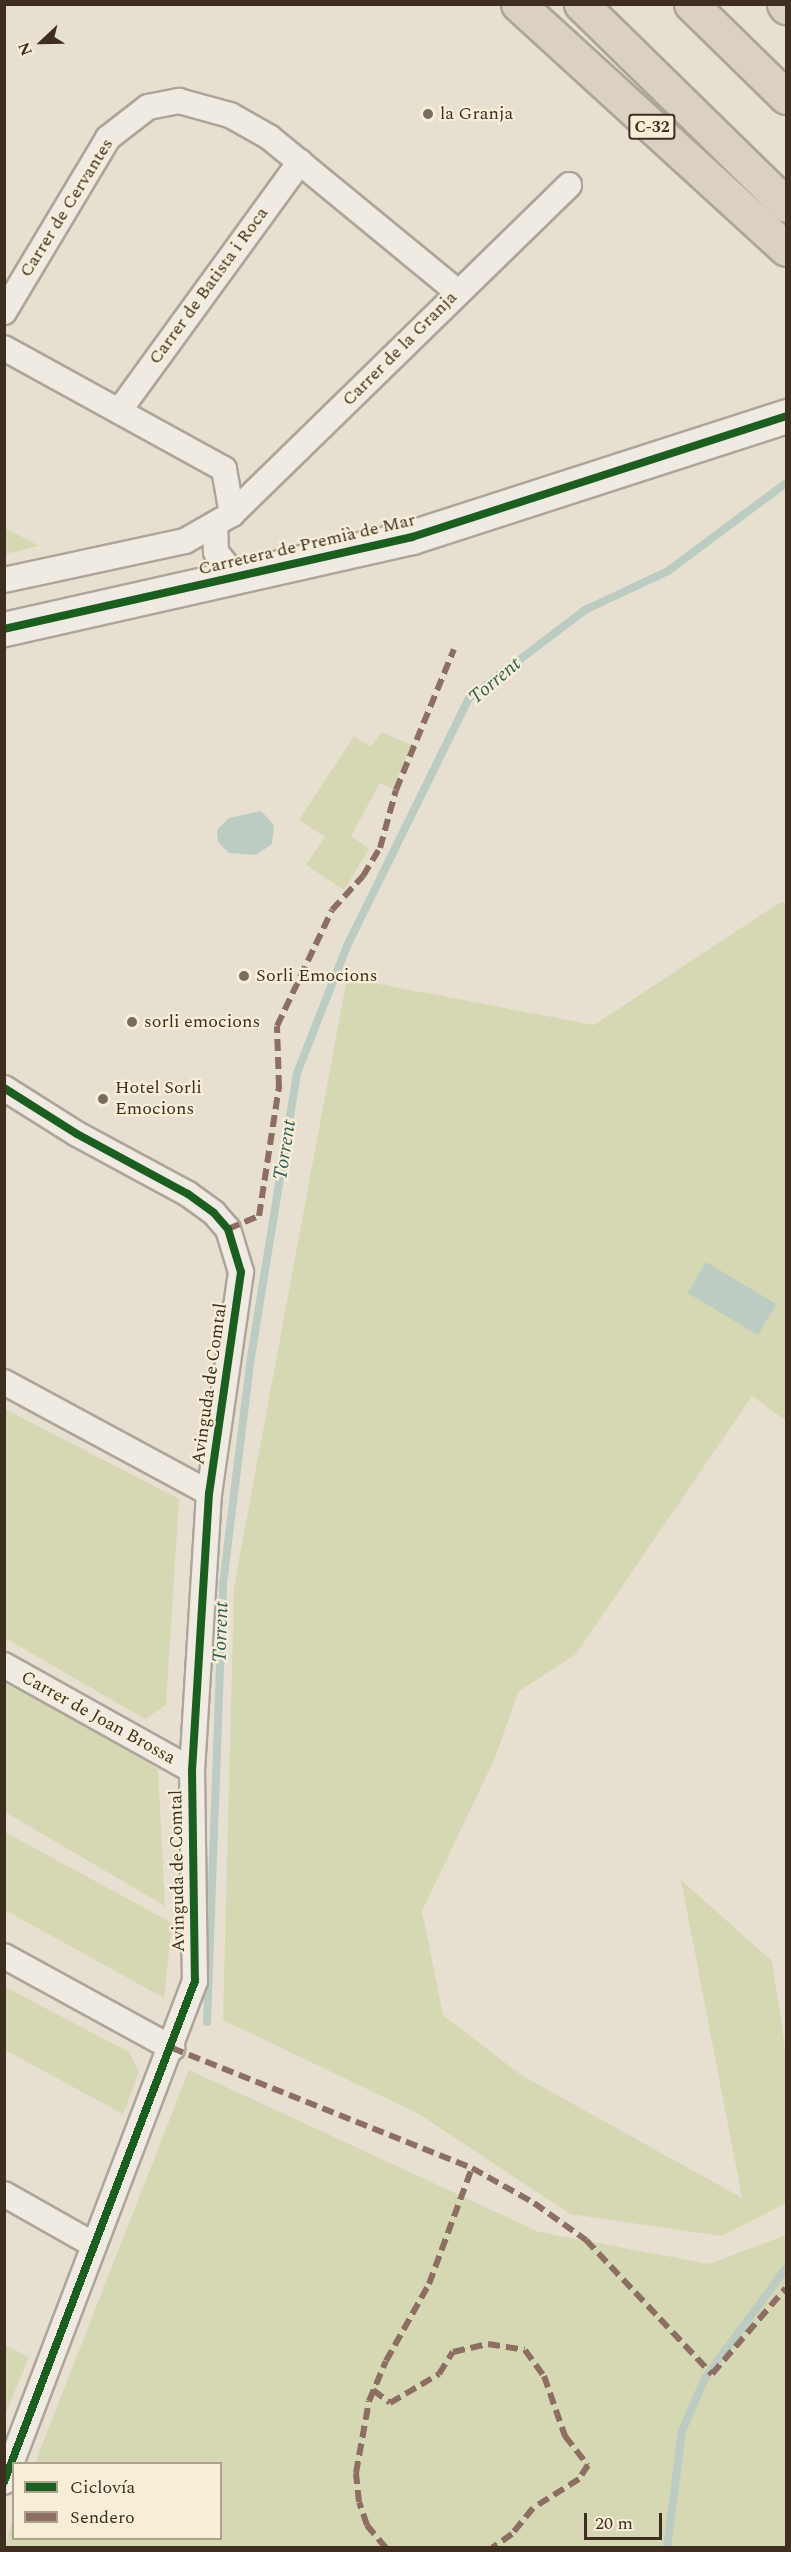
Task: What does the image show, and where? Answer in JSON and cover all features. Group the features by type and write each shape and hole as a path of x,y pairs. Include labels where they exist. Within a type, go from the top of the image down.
{"highway":[{"name":"C-32","path":"518,4 786,249"},
{"name":"C-32","path":"581,4 786,204"},
{"path":"691,4 786,97"}],"street":[{"name":"Carrer de Cervantes","path":"4,312 108,138 148,107 179,101 230,115 269,137 458,292"},
{"name":"Carrer de Batista i Roca","path":"119,411 300,162"},
{"name":"Carrer de la Granja","path":"4,580 185,540 223,519 569,184"},
{"path":"4,348 119,411"},
{"name":"Carretera de Premià de Mar","path":"119,411 224,469 223,519 216,552 236,578"},
{"name":"Carretera de Premià de Mar","path":"4,629 412,537 786,416"},
{"name":"Avinguda de Comtal","path":"4,1088 76,1134 188,1194 228,1229 241,1272 209,1493 192,1770 195,1981 172,2048 4,2482"},
{"path":"4,1382 209,1493"},
{"name":"Carrer de Joan Brossa","path":"4,1665 192,1770"},
{"path":"4,1956 172,2048"},
{"path":"4,2194 94,2245"}],"green space":[{"path":"5,528 39,546 5,554"},
{"path":"382,732 411,745 393,789 380,783 351,836 369,849 344,890 306,865 325,837 299,820 354,736 370,747"},
{"path":"786,902 786,1421 752,1396 576,1654 518,1692 495,1758 422,1911 443,2015 521,2075 742,2198 681,1880 772,1961 786,2053 786,2203 721,2236 570,2214 419,2114 223,2020 234,1587 347,978 594,1025 779,903"},
{"path":"5,1409 179,1499 166,1705 145,1719 5,1638"},
{"path":"5,1680 158,1769 165,1906 5,1812"},
{"path":"5,1832 172,1923 164,1998 5,1910"},
{"path":"5,1987 129,2052 139,2072 123,2114 5,2050"},
{"path":"189,2070 539,2232 709,2264 786,2235 786,2547 5,2547 12,2522 12,2540 222,2540 222,2462 35,2462"},
{"path":"5,2345 29,2357 5,2415"}],"shaded area":[{"path":"261,811 274,825 272,844 256,855 229,853 218,842 217,830 229,818"},
{"path":"706,1262 776,1304 758,1335 687,1293"}],"waterway":[{"name":"Torrent","path":"207,2022 223,1584 251,1357 297,1073 347,946 469,698 585,610 668,571 786,483"},
{"path":"667,2548 682,2431 705,2378 786,2268"}],"marked path":[{"path":"228,1229 259,1216 279,1087 277,1026 332,910 363,876 380,848 396,790 454,649"},
{"path":"172,2048 472,2168 534,2203 586,2240 712,2374 786,2288"},
{"path":"386,2548 367,2525 359,2502 356,2473 369,2401 386,2361 429,2284 472,2168"},
{"path":"373,2390 390,2403 439,2374 453,2352 488,2344 525,2350 544,2376 565,2436 588,2465 579,2479 533,2508 512,2534 492,2548"}],"cycle path":[{"path":"4,629 412,537 786,416"},
{"path":"4,1088 77,1134 188,1194 214,1213 228,1229 241,1272 209,1493 192,1770 195,1981 4,2482"}],"place":[{"name":"la Granja","path":"428,114"},
{"name":"Sorli Emocions","path":"244,976"},
{"name":"sorli emocions","path":"132,1022"},
{"name":"Hotel Sorli Emocions","path":"103,1099"}]}
